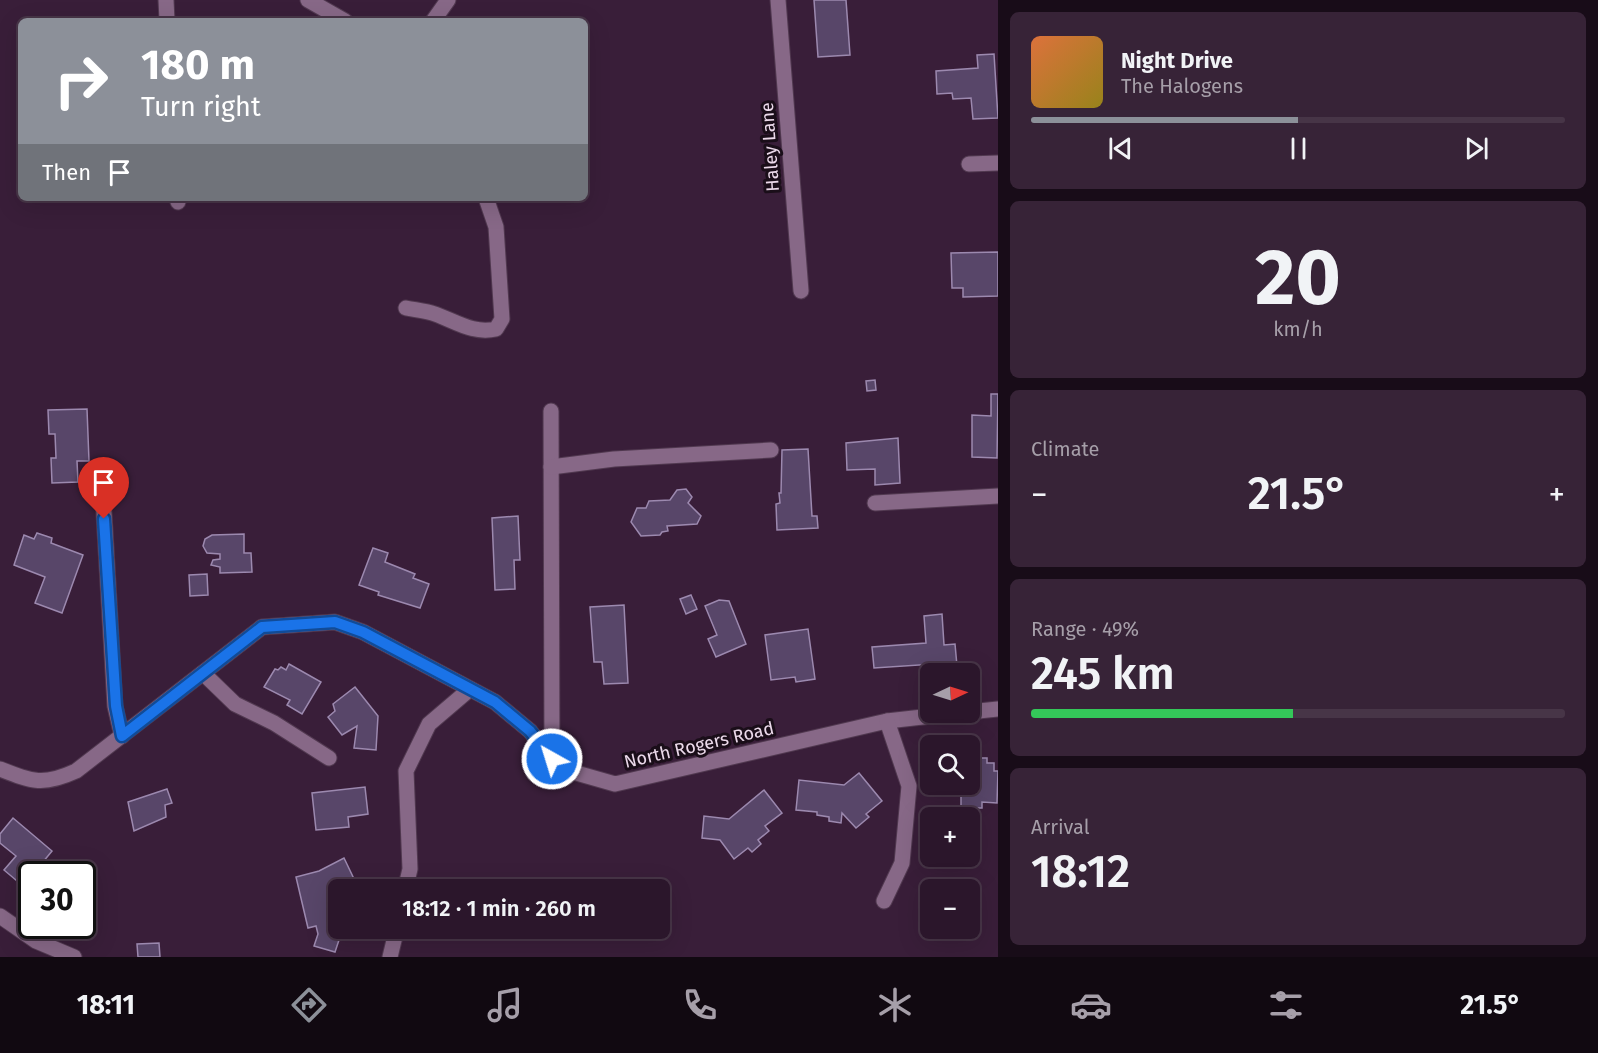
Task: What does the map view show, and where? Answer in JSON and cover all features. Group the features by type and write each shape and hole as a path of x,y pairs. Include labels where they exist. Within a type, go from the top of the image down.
{"street":[{"path":"166,0 167,18"},
{"path":"308,0 340,18"},
{"path":"435,18 448,0"},
{"name":"Haley Lane","path":"778,0 801,291"},
{"path":"969,164 998,163"},
{"path":"406,308 434,314 466,328 487,331 496,329 502,319 496,227 487,201"},
{"path":"551,411 552,759"},
{"path":"551,467 614,459 771,450"},
{"path":"103,496 116,706 122,736"},
{"path":"875,503 998,496"},
{"name":"North Rogers Road","path":"0,769 34,782 55,781 76,771 262,627 335,622 363,632 495,702 522,724 559,768 615,784 887,721 920,717"},
{"path":"203,673 235,704 274,723 329,758"},
{"path":"408,879 410,870 406,771 429,724 470,689"},
{"name":"North Rogers Road","path":"980,711 998,709"},
{"path":"884,901 902,863 909,786 887,721"},
{"path":"0,915 36,941 74,957"},
{"path":"390,957 394,939"}],"building":[{"path":"814,0 846,0 850,55 818,57"},
{"path":"994,54 998,118 973,119 971,98 953,99 952,93 937,94 936,71 978,68 977,55"},
{"path":"998,252 998,296 963,297 963,288 952,288 951,253"},
{"path":"875,380 876,390 867,391 866,381"},
{"path":"991,394 998,394 997,458 972,457 972,415 991,416"},
{"path":"87,409 89,461 77,461 78,482 52,483 51,458 56,458 55,434 49,434 48,410"},
{"path":"898,438 900,483 875,485 875,469 847,470 846,443"},
{"path":"808,449 812,516 817,516 818,528 777,530 776,504 780,503 782,450"},
{"path":"686,489 692,497 688,503 701,516 697,524 667,526 668,531 660,535 641,536 631,522 637,508 646,508 649,501 670,500 677,490"},
{"path":"518,516 520,560 514,560 515,589 495,590 492,518"},
{"path":"37,533 52,538 51,543 83,555 62,613 35,603 45,577 14,565 24,535 34,539"},
{"path":"244,534 244,553 251,553 252,572 220,573 220,567 211,565 213,560 220,559 220,554 207,553 203,546 205,539 212,535"},
{"path":"373,548 388,553 385,562 415,574 413,578 429,584 420,608 378,595 379,592 359,585"},
{"path":"207,574 208,595 190,596 189,575"},
{"path":"691,595 697,609 686,614 680,599"},
{"path":"719,600 729,601 746,644 716,657 708,639 717,635 705,606"},
{"path":"624,605 628,683 604,684 602,662 594,662 590,607"},
{"path":"942,614 944,645 955,644 957,663 920,663 920,665 874,668 872,647 926,643 924,616"},
{"path":"808,629 815,679 796,682 795,677 771,680 765,635"},
{"path":"289,664 321,682 302,714 287,705 290,700 264,687 275,669 278,670 281,667 286,670"},
{"path":"355,687 378,716 376,750 354,748 357,726 342,735 328,717 335,711 333,704"},
{"path":"980,758 987,758 987,763 994,763 994,771 998,771 997,803 982,802 982,808 961,807 961,795 980,795"},
{"path":"859,773 882,801 866,814 869,817 856,828 842,813 841,823 829,821 829,817 817,815 817,812 796,810 799,780 844,785"},
{"path":"365,787 368,814 348,817 349,827 316,830 312,793"},
{"path":"167,789 172,803 165,805 166,817 134,831 128,802"},
{"path":"764,790 782,813 765,826 769,831 758,840 761,844 752,852 748,848 734,859 720,840 702,838 704,816 729,819"},
{"path":"13,818 52,851 44,861 18,861 18,882 4,870 16,856 0,843 0,834"},
{"path":"344,858 354,879 328,879 328,939 339,939 335,952 314,946 318,934 316,926 308,928 296,877 319,871"},
{"path":"159,943 160,957 138,957 137,944"}],"route":[{"path":"104,519 116,706 122,736 262,627 335,622 363,632 495,702 530,731 552,759"}]}
